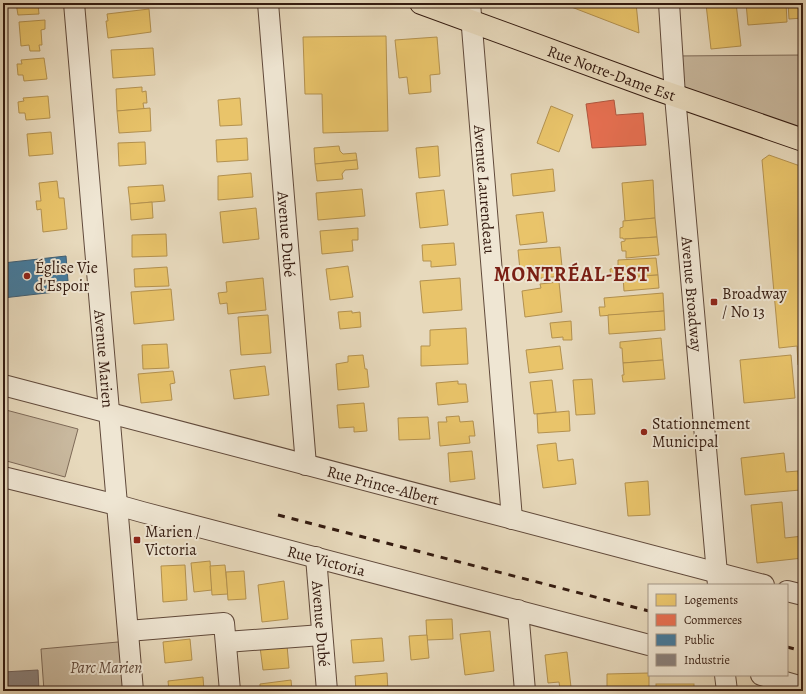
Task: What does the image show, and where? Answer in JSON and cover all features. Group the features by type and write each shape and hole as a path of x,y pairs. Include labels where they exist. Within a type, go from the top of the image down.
{"main road":[{"name":"Rue Notre-Dame Est","path":"421,3 471,12 676,96 803,140"}],"street":[{"name":"Avenue Marien","path":"74,3 133,691"},
{"name":"Avenue Dubé","path":"268,3 306,466"},
{"name":"Avenue Broadway","path":"669,3 717,579"},
{"name":"Avenue Laurendeau","path":"471,12 512,519"},
{"name":"Rue Prince-Albert","path":"3,385 512,519 717,579 756,584"},
{"name":"Rue Victoria","path":"3,477 117,505 648,645"},
{"name":"Avenue Dubé","path":"316,557 327,691"},
{"path":"788,591 803,595"},
{"path":"518,610 525,691"},
{"path":"128,631 224,623 230,691"},
{"path":"226,642 322,635"},
{"path":"725,676 727,691"},
{"path":"764,676 803,687"}],"green space":[{"path":"803,55 803,140 675,96 673,56"},
{"path":"6,410 78,429 65,477 3,460 3,424"},
{"name":"Parc Marien","path":"129,641 133,691 44,691 41,649"}],"building: Logements":[{"path":"16,3 38,4 39,14 18,15"},
{"path":"561,3 636,3 639,33 618,25"},
{"path":"736,3 741,46 711,49 706,4"},
{"path":"746,3 786,3 787,22 748,25"},
{"path":"788,3 803,3 803,18 789,19"},
{"path":"149,9 151,32 108,38 106,21 108,21 107,14"},
{"path":"45,20 45,29 41,30 42,45 39,45 40,51 30,51 29,45 21,46 19,22"},
{"path":"386,36 388,131 323,133 322,94 305,94 303,37"},
{"path":"437,37 440,74 430,75 431,92 409,94 407,77 399,78 395,40"},
{"path":"153,48 155,75 113,78 111,50"},
{"path":"44,58 47,79 24,81 23,75 18,75 17,64 22,64 21,60"},
{"path":"142,87 142,92 146,91 147,103 143,103 144,109 117,111 116,89"},
{"path":"48,96 50,118 26,120 25,113 19,113 18,102 24,101 23,98"},
{"path":"240,98 242,125 220,126 218,100"},
{"path":"551,106 573,115 559,152 537,143"},
{"path":"150,108 151,131 119,133 117,111"},
{"path":"51,132 53,154 29,156 27,134"},
{"path":"247,138 248,160 217,162 216,140"},
{"path":"145,142 146,164 119,166 118,143"},
{"path":"339,146 340,151 343,154 356,153 357,160 315,164 314,148"},
{"path":"438,146 440,176 419,178 416,148"},
{"path":"769,155 803,167 803,364 798,365 797,346 779,348 762,160"},
{"path":"357,160 358,169 345,170 342,174 343,179 317,181 315,164"},
{"path":"553,169 555,191 513,196 511,174"},
{"path":"251,173 253,197 218,200 218,176"},
{"path":"653,180 655,218 625,221 622,183"},
{"path":"57,181 59,198 64,198 67,229 43,232 41,209 37,210 36,201 41,201 39,183"},
{"path":"163,185 165,201 130,204 128,187"},
{"path":"362,189 365,216 318,220 316,193"},
{"path":"444,190 448,225 420,228 416,193"},
{"path":"152,202 153,218 131,220 130,204"},
{"path":"256,208 259,239 223,243 220,212"},
{"path":"543,212 547,242 520,245 516,215"},
{"path":"655,218 657,237 620,238 620,228 623,227 623,221"},
{"path":"358,228 358,240 352,240 353,251 322,254 320,231"},
{"path":"166,234 167,256 132,257 132,235"},
{"path":"657,237 659,255 626,258 626,251 622,251 621,242 625,241 625,239"},
{"path":"454,243 456,265 431,267 431,261 423,261 422,245"},
{"path":"560,247 563,276 521,280 518,250"},
{"path":"656,258 658,275 611,278 610,269 618,268 618,260"},
{"path":"348,266 353,297 330,300 326,269"},
{"path":"167,267 169,286 135,287 134,269"},
{"path":"658,275 659,288 624,291 623,277"},
{"path":"263,278 266,310 228,314 227,303 220,304 218,293 227,292 226,282"},
{"path":"460,278 462,310 423,313 420,281"},
{"path":"559,282 562,312 525,317 522,291 541,288 540,284"},
{"path":"171,289 174,320 134,324 131,292"},
{"path":"663,293 664,311 600,316 599,307 605,307 604,298"},
{"path":"352,311 352,313 360,312 361,327 340,329 338,312"},
{"path":"664,311 665,330 609,334 608,315"},
{"path":"268,315 271,353 241,355 238,317"},
{"path":"571,321 572,340 563,340 563,337 552,338 550,323"},
{"path":"466,328 468,364 421,366 421,346 430,346 430,330"},
{"path":"661,338 663,360 623,363 620,342"},
{"path":"167,344 169,368 143,369 142,345"},
{"path":"560,346 563,369 529,373 526,350"},
{"path":"363,355 365,369 367,369 369,387 338,390 336,364 348,362 348,356"},
{"path":"791,355 795,398 744,403 740,360"},
{"path":"663,360 665,379 623,382 623,363"},
{"path":"265,366 269,395 234,399 230,370"},
{"path":"173,371 175,383 170,384 172,400 141,403 138,374"},
{"path":"592,379 595,414 576,415 573,380"},
{"path":"552,380 556,412 534,414 530,382"},
{"path":"458,381 458,384 466,384 468,402 438,405 436,383"},
{"path":"364,403 367,431 354,432 354,427 339,428 337,405"},
{"path":"569,411 570,431 538,433 537,414"},
{"path":"459,416 460,422 473,421 475,436 469,436 470,443 440,446 438,422 447,422 446,417"},
{"path":"428,417 430,439 399,440 398,418"},
{"path":"556,443 558,461 573,459 576,484 543,488 537,445"},
{"path":"472,451 475,479 450,482 448,453"},
{"path":"784,453 786,472 798,471 800,490 745,495 741,458"},
{"path":"648,481 650,515 628,516 625,483"},
{"path":"782,502 785,538 803,536 803,558 757,563 751,505"},
{"path":"210,561 212,590 194,592 191,563"},
{"path":"185,565 187,600 163,602 161,566"},
{"path":"225,565 228,594 212,595 210,566"},
{"path":"244,571 246,599 228,600 226,572"},
{"path":"284,581 288,619 262,622 258,585"},
{"path":"452,619 453,639 427,640 426,620"},
{"path":"490,631 494,671 465,675 460,634"},
{"path":"427,635 429,658 411,660 409,636"},
{"path":"382,638 384,661 353,663 351,640"},
{"path":"190,639 192,660 165,663 163,642"},
{"path":"287,645 289,668 263,670 260,647"},
{"path":"567,652 571,687 560,689 559,682 548,683 545,655"},
{"path":"387,673 388,691 356,691 355,676"},
{"path":"648,673 649,691 607,691 607,674"},
{"path":"203,677 204,691 169,691 168,681"},
{"path":"291,680 292,691 260,691 260,684"},
{"path":"656,684 694,684 694,691 656,691"}],"building: Commerces":[{"path":"614,100 616,115 643,113 646,145 592,148 586,104"}],"building: Public":[{"path":"66,256 68,281 55,282 55,292 3,298 3,263"}],"building: Industrie":[{"path":"38,670 39,691 3,691 3,672"}],"railway":[{"path":"278,515 648,611"},
{"path":"788,647 803,651"}],"place":[{"name":"Église Vie d'Espoir","path":"27,276"},
{"name":"Broadway / No 13","path":"714,302"},
{"name":"Stationnement Municipal","path":"644,432"},
{"name":"Marien / Victoria","path":"137,540"}],"district":[{"name":"MONTRÉAL-EST","path":"572,274"}]}
